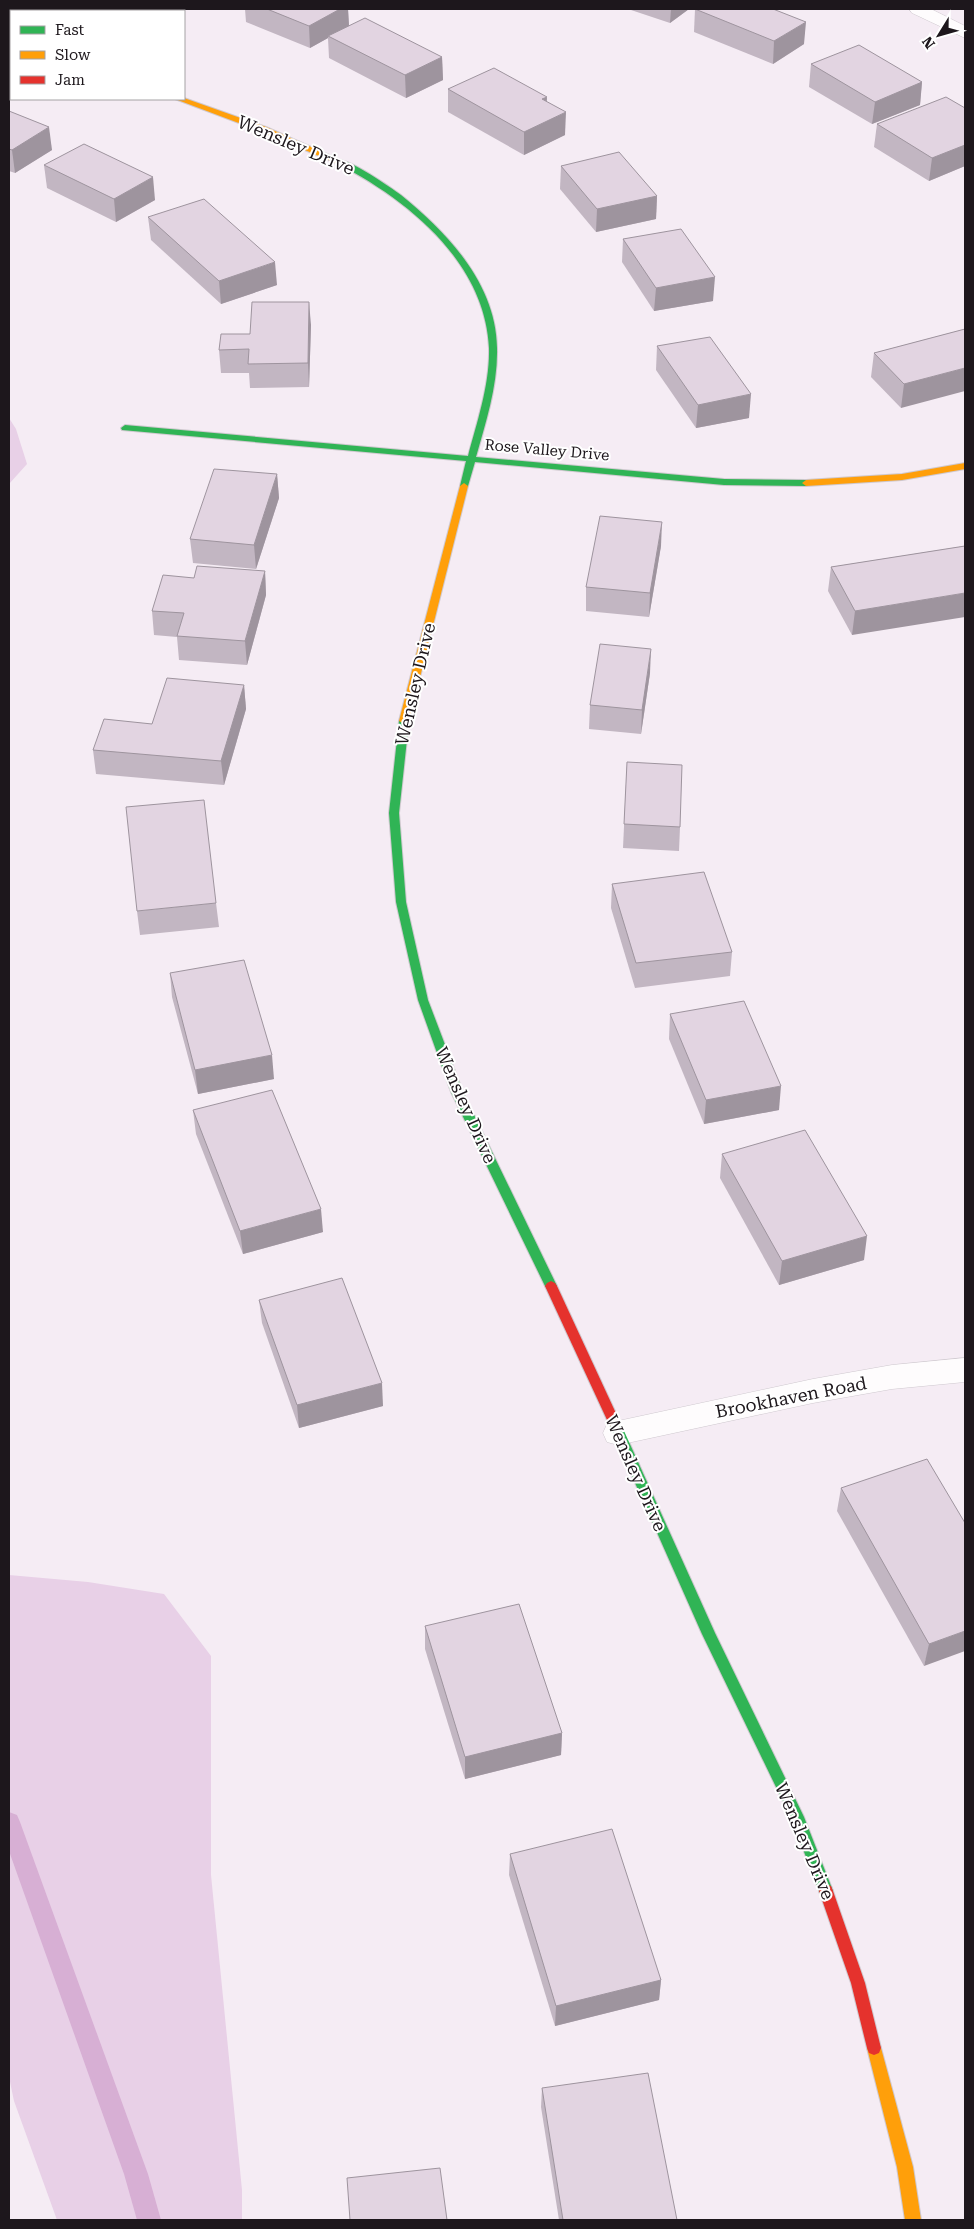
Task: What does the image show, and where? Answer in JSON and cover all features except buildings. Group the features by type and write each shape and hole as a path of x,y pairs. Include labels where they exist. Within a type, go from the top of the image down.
{"street":[{"path":"918,9 965,33"},
{"name":"Wensley Drive","path":"182,100 305,146 356,170 402,198 439,232 466,266 485,304 493,345 488,387 402,730 394,813 401,902 423,1000 457,1092 583,1353 709,1634 797,1817 829,1898 858,1983 905,2167 914,2220"},
{"name":"Rose Valley Drive","path":"125,428 734,482 814,483 902,477 965,466"},
{"name":"Brookhaven Road","path":"618,1433 813,1391 892,1377 965,1370"}],"shaded area":[{"path":"9,418 16,429 27,464 9,484"},
{"path":"9,1575 88,1582 164,1594 211,1656 211,1875 242,2190 242,2220 57,2220 14,2101 9,2077"}],"waterway":[{"path":"9,1822 136,2174 149,2220"}],"traffic: fast":[{"path":"341,162 367,175 418,213 463,262 479,290 489,319 493,348 492,366 482,418 464,486"},
{"path":"125,428 724,482 806,483"},
{"path":"404,721 394,813 401,902 423,1000 457,1092 551,1286"},
{"path":"614,1422 709,1634 797,1817 826,1891"}],"traffic: slow":[{"path":"182,100 263,129 341,162"},
{"path":"806,483 902,477 965,466"},
{"path":"404,721 464,486"},
{"path":"874,2048 905,2167 913,2220"}],"traffic: jam":[{"path":"551,1286 614,1422"},
{"path":"826,1891 858,1983 874,2048"}]}
